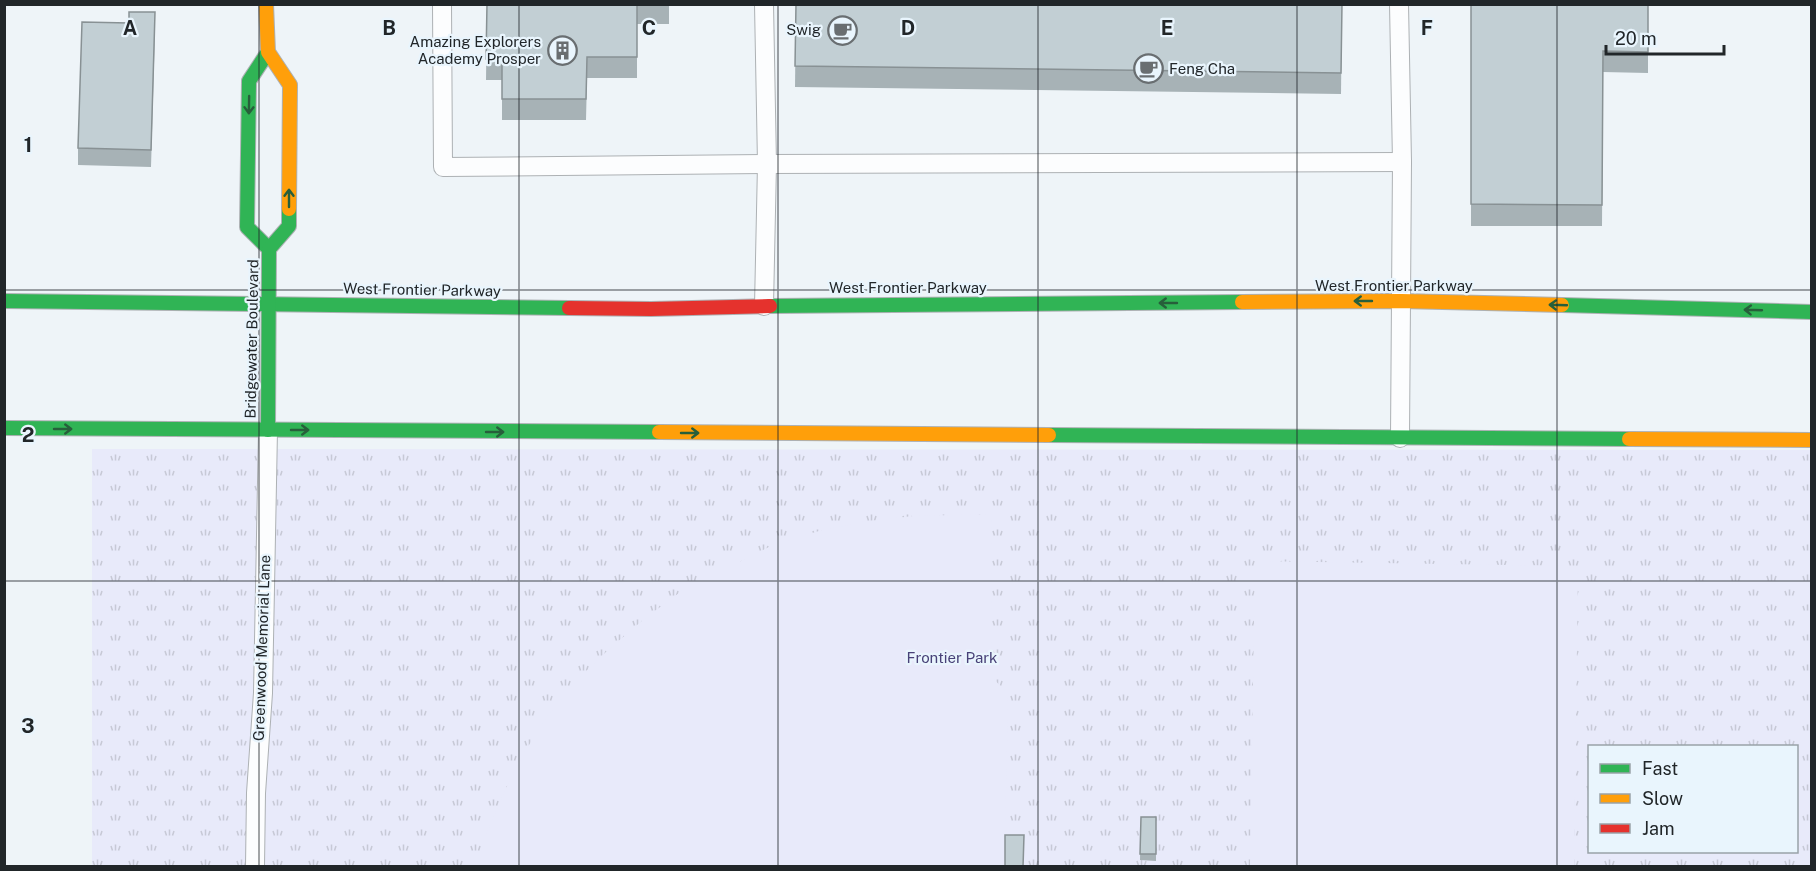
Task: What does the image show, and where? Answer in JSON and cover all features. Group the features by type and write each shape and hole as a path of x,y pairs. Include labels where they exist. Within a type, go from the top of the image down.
{"street":[{"path":"266,4 268,52"},
{"name":"Bridgewater Boulevard","path":"268,430 269,249 289,226 290,85 268,52 249,81 248,227 269,249"},
{"name":"West Frontier Parkway","path":"4,301 651,309 1401,301 1812,312"},
{"path":"4,428 1812,440"}],"lane":[{"path":"442,4 443,167 1402,162"},
{"path":"764,4 767,164 764,306"},
{"path":"1399,4 1402,162 1400,438"},
{"name":"Greenwood Memorial Lane","path":"255,867 256,793 263,693 268,430"}],"green space":[{"name":"Frontier Park","path":"92,449 1811,450 1811,866 92,866"},
{"path":"992,514 991,676 1008,694 1005,841 1024,842 1023,866 475,866 505,790 546,718 576,681 607,651 683,590 775,544 819,531 862,522 913,516"},
{"path":"1255,561 1578,566 1574,866 1250,866"}],"building":[{"name":"Amazing Explorers Academy Prosper","path":"487,4 637,4 637,57 587,57 586,99 502,99 502,59 486,59"},
{"path":"796,4 1342,4 1341,73 795,66"},
{"path":"1471,4 1648,4 1648,52 1603,51 1602,205 1471,204"},
{"path":"129,12 155,12 151,150 78,148 82,22 129,23"},
{"path":"1141,817 1156,817 1156,854 1140,854"},
{"path":"1005,835 1024,835 1023,867 1005,867"}],"traffic: fast":[{"path":"268,52 249,81 247,227 269,249"},
{"path":"268,430 269,249 289,226 289,209"},
{"path":"4,301 569,308"},
{"path":"770,306 1242,302"},
{"path":"1562,305 1812,312"},
{"path":"4,428 659,432"},
{"path":"1049,435 1629,439"}],"traffic: slow":[{"path":"266,4 268,52 290,85 289,209"},
{"path":"1242,302 1401,301 1562,305"},
{"path":"659,432 1049,435"},
{"path":"1629,439 1812,440"}],"traffic: jam":[{"path":"569,308 651,309 770,306"}],"place":[{"name":"Swig","path":"842,30"},
{"name":"Amazing Explorers Academy Prosper","path":"562,51"},
{"name":"Feng Cha","path":"1148,69"}]}
